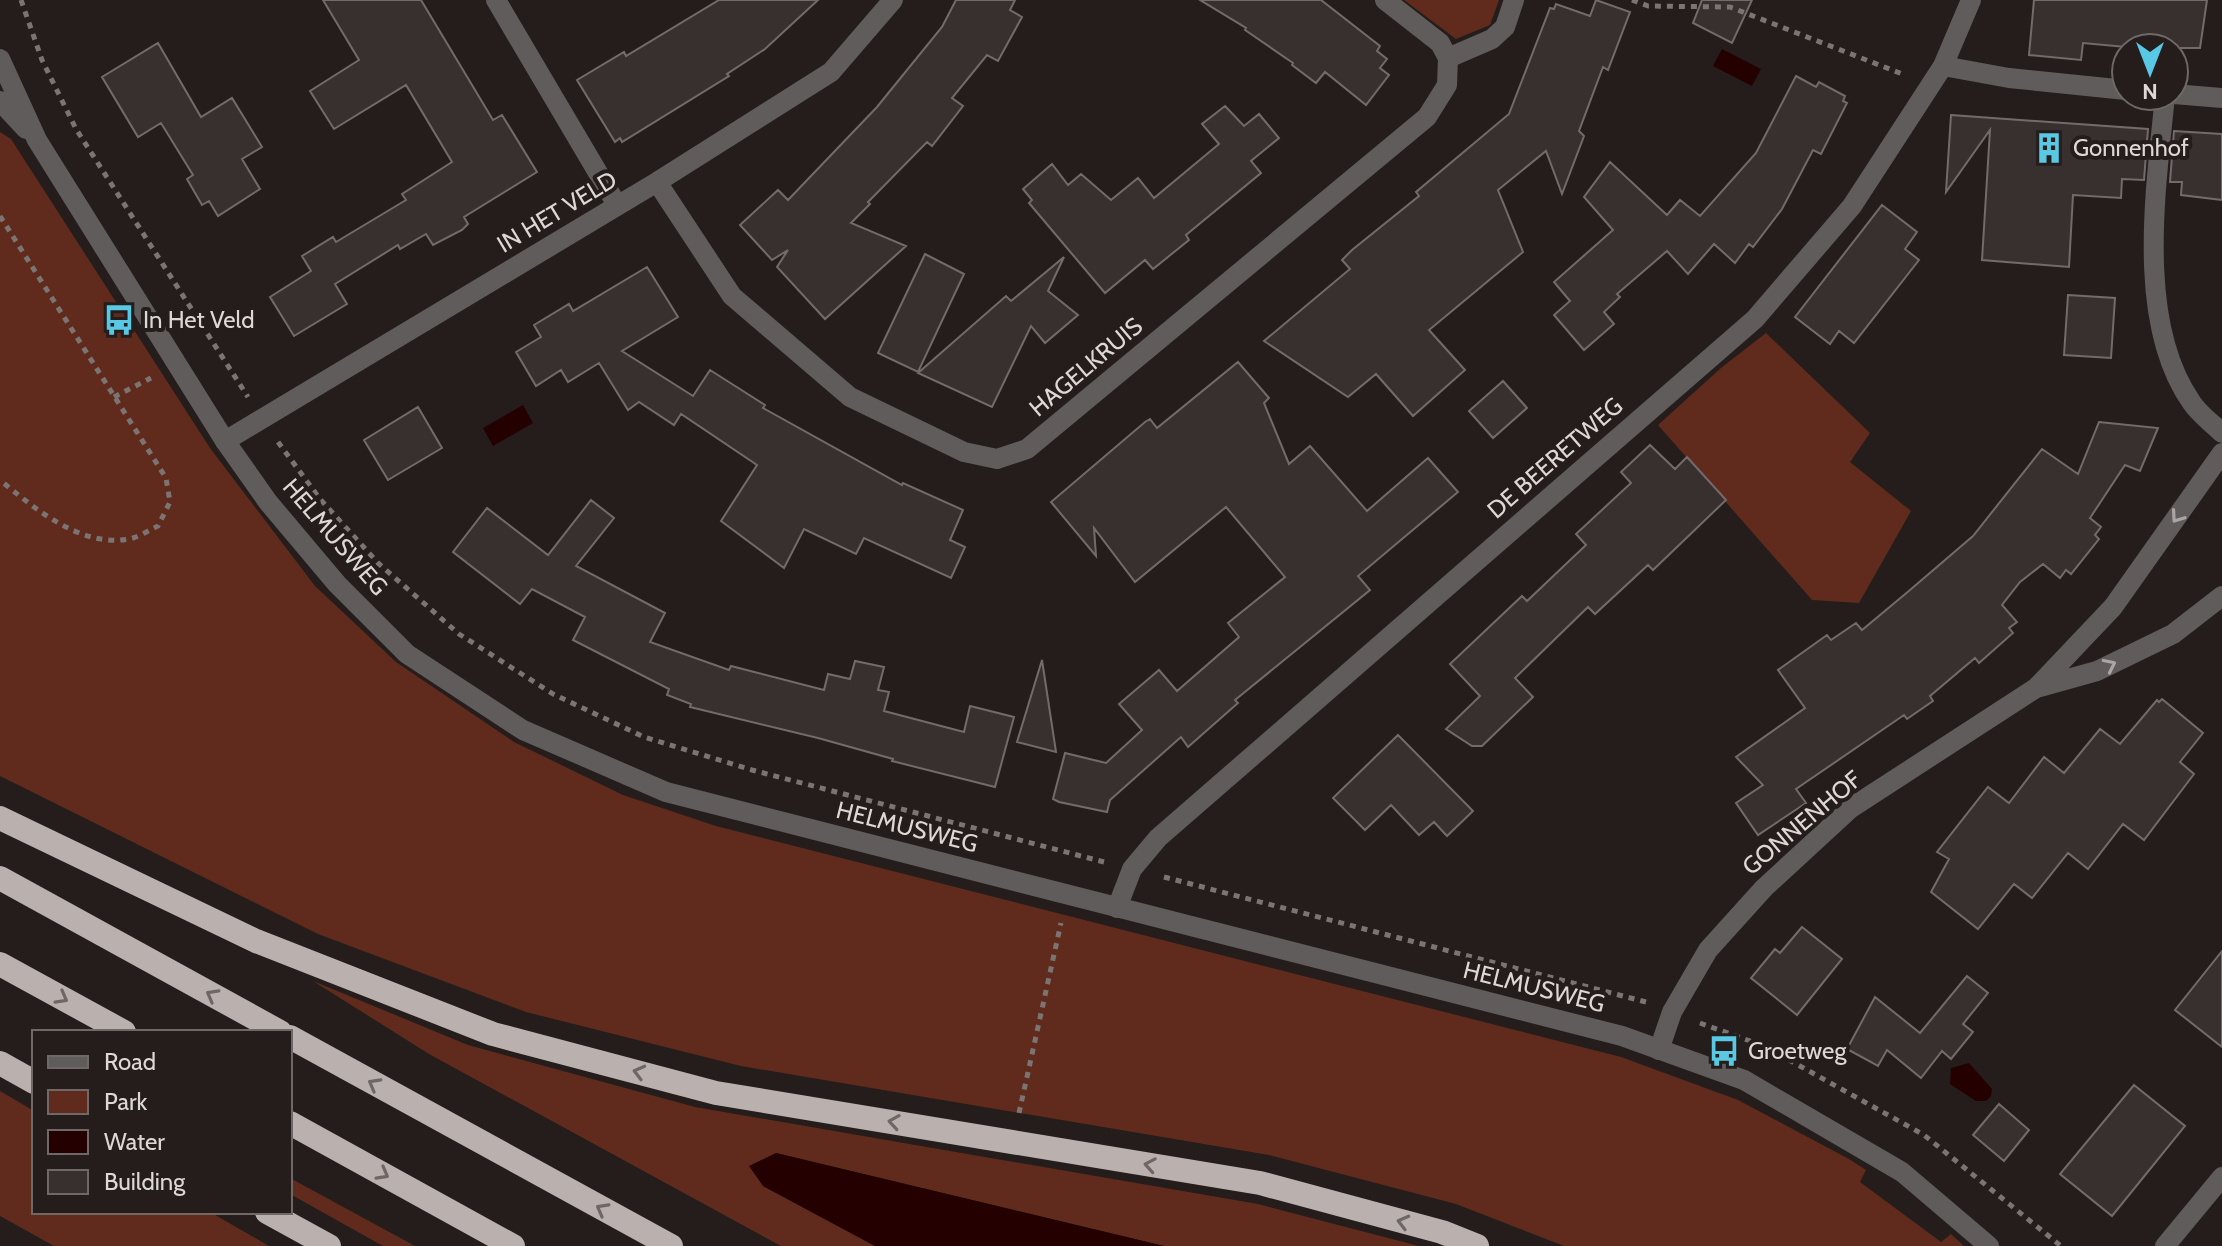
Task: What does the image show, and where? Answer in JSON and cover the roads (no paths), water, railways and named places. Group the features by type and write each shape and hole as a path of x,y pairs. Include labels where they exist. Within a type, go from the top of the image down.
{"highway":[{"path":"0,818 256,941 493,1034 716,1093 1260,1183 1442,1232 1477,1246"},
{"path":"0,878 276,1030"},
{"path":"0,964 120,1030"},
{"path":"292,1038 671,1246"},
{"path":"0,1063 32,1081"},
{"path":"292,1124 513,1246"},
{"path":"271,1214 329,1246"}],"street":[{"path":"496,0 617,205"},
{"name":"IN HET VELD","path":"225,441 657,182 831,72 893,0"},
{"path":"1385,0 1440,43 1448,58 1492,39 1505,27 1514,0"},
{"name":"DE BEERETWEG","path":"1117,908 1132,869 1158,838 1755,319 1852,206 1943,66 1971,0"},
{"name":"HAGELKRUIS","path":"657,182 732,296 850,397 964,452 997,459 1027,449 1427,117 1447,85 1448,58"},
{"name":"HELMUSWEG","path":"0,59 37,140 225,441 268,502 337,584 407,654 523,730 666,792 1622,1036 1744,1080 1902,1172 1989,1246"},
{"path":"1943,66 2009,78 2110,88"},
{"path":"2190,95 2222,98"},
{"name":"HELMUSWEG","path":"0,101 37,140"},
{"path":"2163,112 2155,202 2155,300 2173,365 2192,403 2222,433"},
{"name":"GONNENHOF","path":"1659,1050 1672,1012 1708,950 1764,888 1851,808 2036,688 2113,607 2222,453"},
{"name":"GONNENHOF","path":"2036,688 2097,671 2173,634 2222,596"},
{"path":"2165,1246 2222,1177"}],"water":[{"path":"1722,49 1761,69 1752,86 1713,66"},
{"path":"523,405 533,423 493,446 483,428"},
{"path":"1969,1063 1992,1089 1986,1101 1976,1101 1950,1084 1951,1068"},
{"path":"776,1153 1164,1246 875,1246 763,1186 749,1166"}],"place":[{"name":"Gonnenhof","path":"2049,148"},
{"name":"In Het Veld","path":"119,320"},
{"name":"Groetweg","path":"1724,1051"}]}
